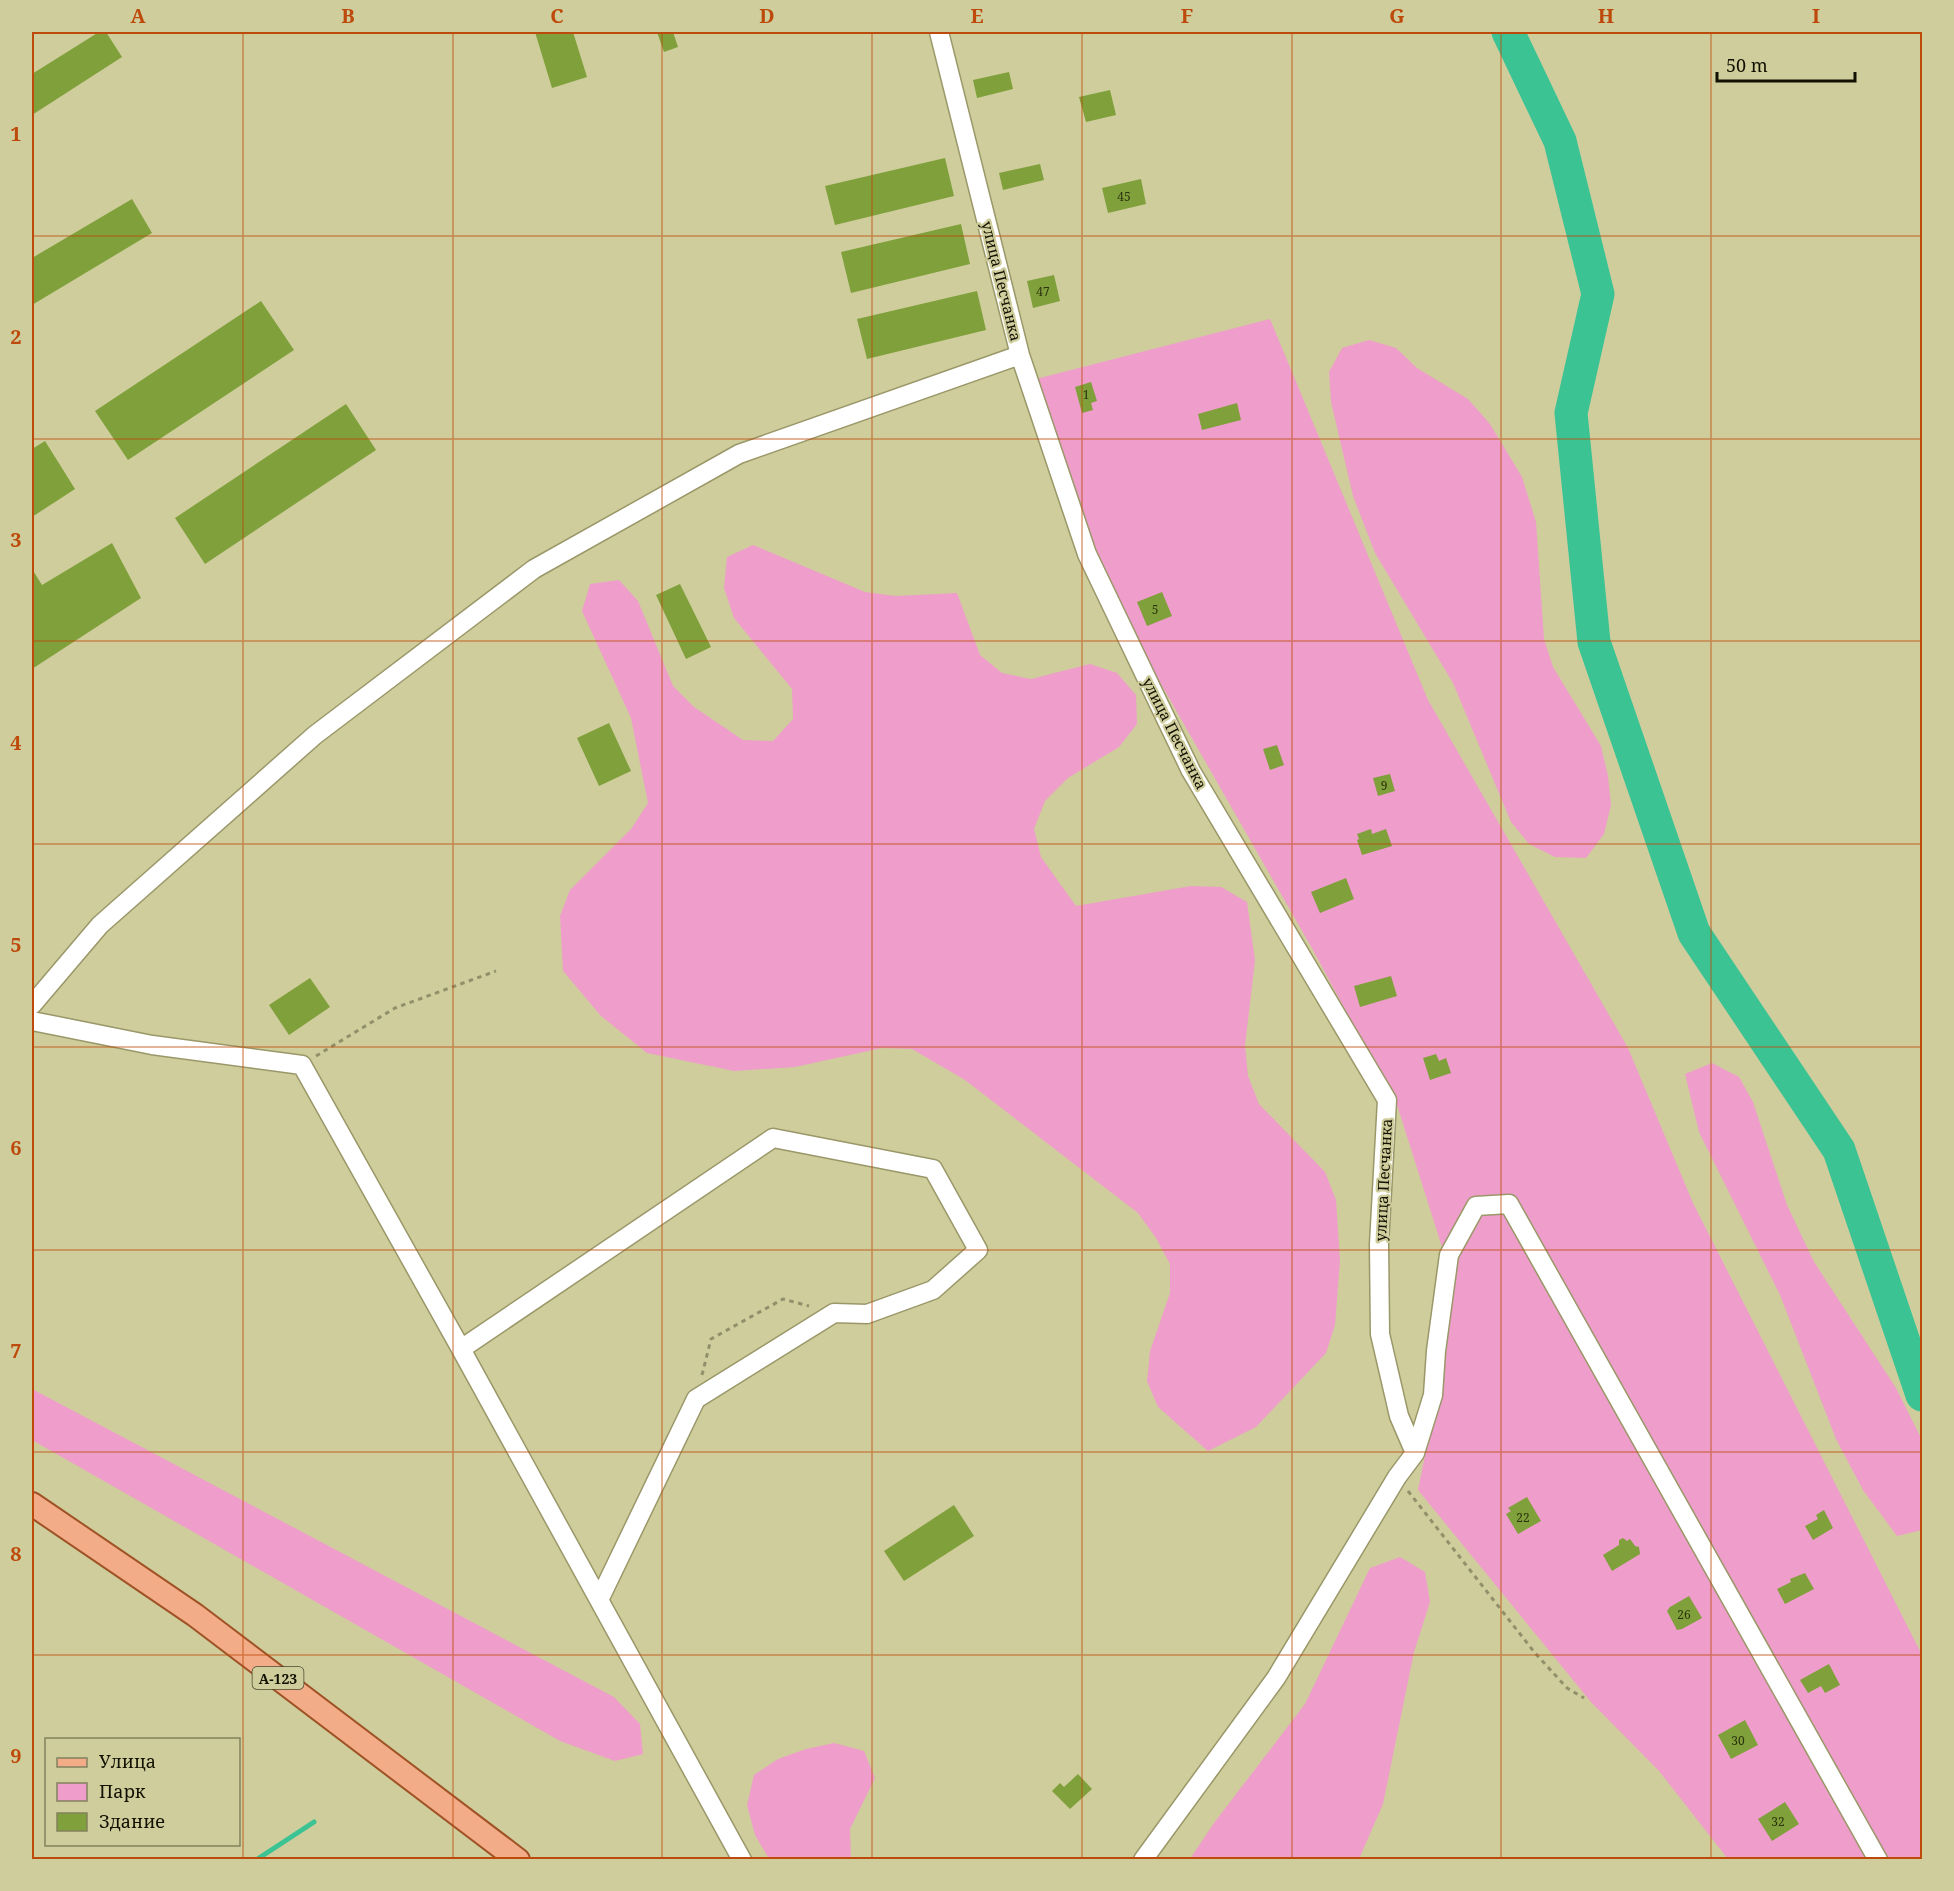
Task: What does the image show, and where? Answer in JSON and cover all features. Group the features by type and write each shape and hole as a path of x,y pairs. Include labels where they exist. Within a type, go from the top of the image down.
{"main road":[{"name":"А-123","path":"32,1504 195,1615 518,1860"}],"street":[{"name":"улица Песчанка","path":"939,32 1020,354 1087,554 1191,771 1387,1100 1379,1244 1380,1334 1400,1416 1415,1453"},
{"path":"32,1005 100,925 315,735 534,569 739,454 1020,354"},
{"path":"32,1021 152,1046 302,1065 742,1860"},
{"path":"461,1349 773,1138 933,1169 978,1250 933,1290 867,1314 834,1313 696,1400 599,1600"},
{"path":"1143,1860 1276,1678 1397,1478 1415,1453 1432,1395 1449,1255 1476,1206 1509,1204 1878,1860"}],"path":[{"path":"302,1065 394,1008 496,971"},
{"path":"696,1400 711,1339 783,1299 834,1313"},
{"path":"1397,1478 1535,1653 1567,1688 1584,1698"}],"green space":[{"path":"1270,319 1428,700 1628,1048 1693,1203 1922,1655 1922,1859 1728,1859 1659,1771 1591,1702 1418,1490 1440,1380 1454,1285 1398,1108 1313,950 1153,670 1076,510 1032,380"},
{"path":"1369,340 1396,348 1417,368 1468,399 1490,424 1522,477 1536,522 1544,639 1553,667 1601,746 1608,776 1611,805 1604,834 1586,858 1555,857 1529,844 1511,822 1453,683 1375,553 1353,496 1331,402 1329,372 1342,348"},
{"path":"753,545 865,592 896,596 957,593 980,655 1002,673 1031,679 1090,664 1117,673 1136,695 1137,724 1119,747 1068,778 1045,801 1034,829 1041,857 1076,906 1191,886 1221,887 1247,902 1255,960 1245,1046 1248,1076 1259,1104 1325,1172 1336,1200 1340,1261 1335,1325 1326,1353 1256,1427 1208,1451 1158,1407 1147,1381 1150,1351 1170,1293 1170,1264 1156,1238 1138,1213 965,1080 912,1049 882,1048 795,1067 734,1071 647,1053 601,1016 563,971 560,916 570,890 631,829 648,803 631,718 582,611 590,584 619,580 638,601 673,686 694,707 743,740 773,741 793,719 792,689 734,618 724,588 727,557"},
{"path":"1712,1063 1739,1077 1753,1102 1787,1205 1814,1262 1896,1388 1922,1440 1922,1530 1897,1536 1863,1490 1836,1439 1780,1295 1699,1132 1685,1074"},
{"path":"32,1389 614,1697 640,1724 643,1754 615,1761 560,1741 32,1440"},
{"path":"1400,1557 1425,1572 1430,1602 1414,1652 1383,1804 1359,1859 1190,1859 1214,1823 1305,1704 1370,1568"},
{"path":"834,1743 864,1751 875,1778 850,1829 851,1859 769,1859 755,1835 747,1805 754,1775 778,1759 806,1749"}],"building":[{"path":"99,32 106,32 122,57 32,115 32,74"},
{"path":"535,32 573,32 587,77 552,88"},
{"path":"657,32 673,32 678,47 664,52"},
{"path":"1009,72 1013,89 977,98 973,80"},
{"path":"1110,90 1116,115 1086,122 1079,97"},
{"path":"945,158 954,196 835,225 825,186"},
{"path":"1040,164 1044,180 1003,190 999,173"},
{"path":"1141,179 1146,204 1108,213 1102,188"},
{"path":"132,199 152,233 32,305 32,258"},
{"path":"961,224 970,264 851,293 841,252"},
{"path":"1054,275 1060,301 1033,308 1027,281"},
{"path":"977,291 986,330 867,359 857,319"},
{"path":"261,301 294,350 128,460 95,411"},
{"path":"1091,382 1097,401 1091,403 1093,410 1082,413 1075,387"},
{"path":"1237,403 1241,420 1202,430 1198,414"},
{"path":"346,404 376,450 205,564 175,518"},
{"path":"45,441 75,489 32,517 32,449"},
{"path":"112,543 141,598 32,669 32,569 42,585"},
{"path":"680,584 711,647 686,659 656,595"},
{"path":"1162,592 1172,616 1147,626 1137,602"},
{"path":"609,723 631,771 599,786 577,738"},
{"path":"1277,745 1284,765 1270,770 1263,749"},
{"path":"1390,774 1395,791 1378,796 1373,778"},
{"path":"1371,829 1372,834 1386,829 1392,846 1362,855 1357,834"},
{"path":"1346,878 1354,899 1320,913 1311,892"},
{"path":"1391,976 1397,996 1360,1007 1354,986"},
{"path":"310,978 330,1007 289,1035 269,1005"},
{"path":"1436,1054 1439,1061 1446,1058 1451,1073 1430,1080 1423,1058"},
{"path":"1527,1497 1541,1521 1518,1534 1506,1514 1511,1511 1508,1508"},
{"path":"954,1505 974,1536 904,1581 884,1551"},
{"path":"1824,1510 1833,1528 1813,1540 1805,1526 1818,1519 1816,1515"},
{"path":"1623,1538 1627,1541 1630,1539 1635,1546 1639,1547 1640,1554 1612,1571 1603,1555 1619,1545 1619,1540"},
{"path":"1805,1573 1814,1589 1785,1604 1777,1589 1791,1582 1790,1579"},
{"path":"1689,1596 1702,1618 1677,1630 1667,1611"},
{"path":"1829,1664 1840,1685 1825,1693 1821,1686 1808,1693 1800,1680"},
{"path":"1745,1720 1758,1745 1731,1759 1718,1735"},
{"path":"1078,1774 1092,1789 1070,1809 1052,1791 1060,1783 1064,1787"},
{"path":"1785,1802 1799,1824 1772,1841 1758,1819"}],"waterway":[{"path":"1508,32 1560,141 1598,294 1571,413 1594,642 1694,933 1839,1150 1922,1395"},
{"path":"256,1860 314,1822"}]}
